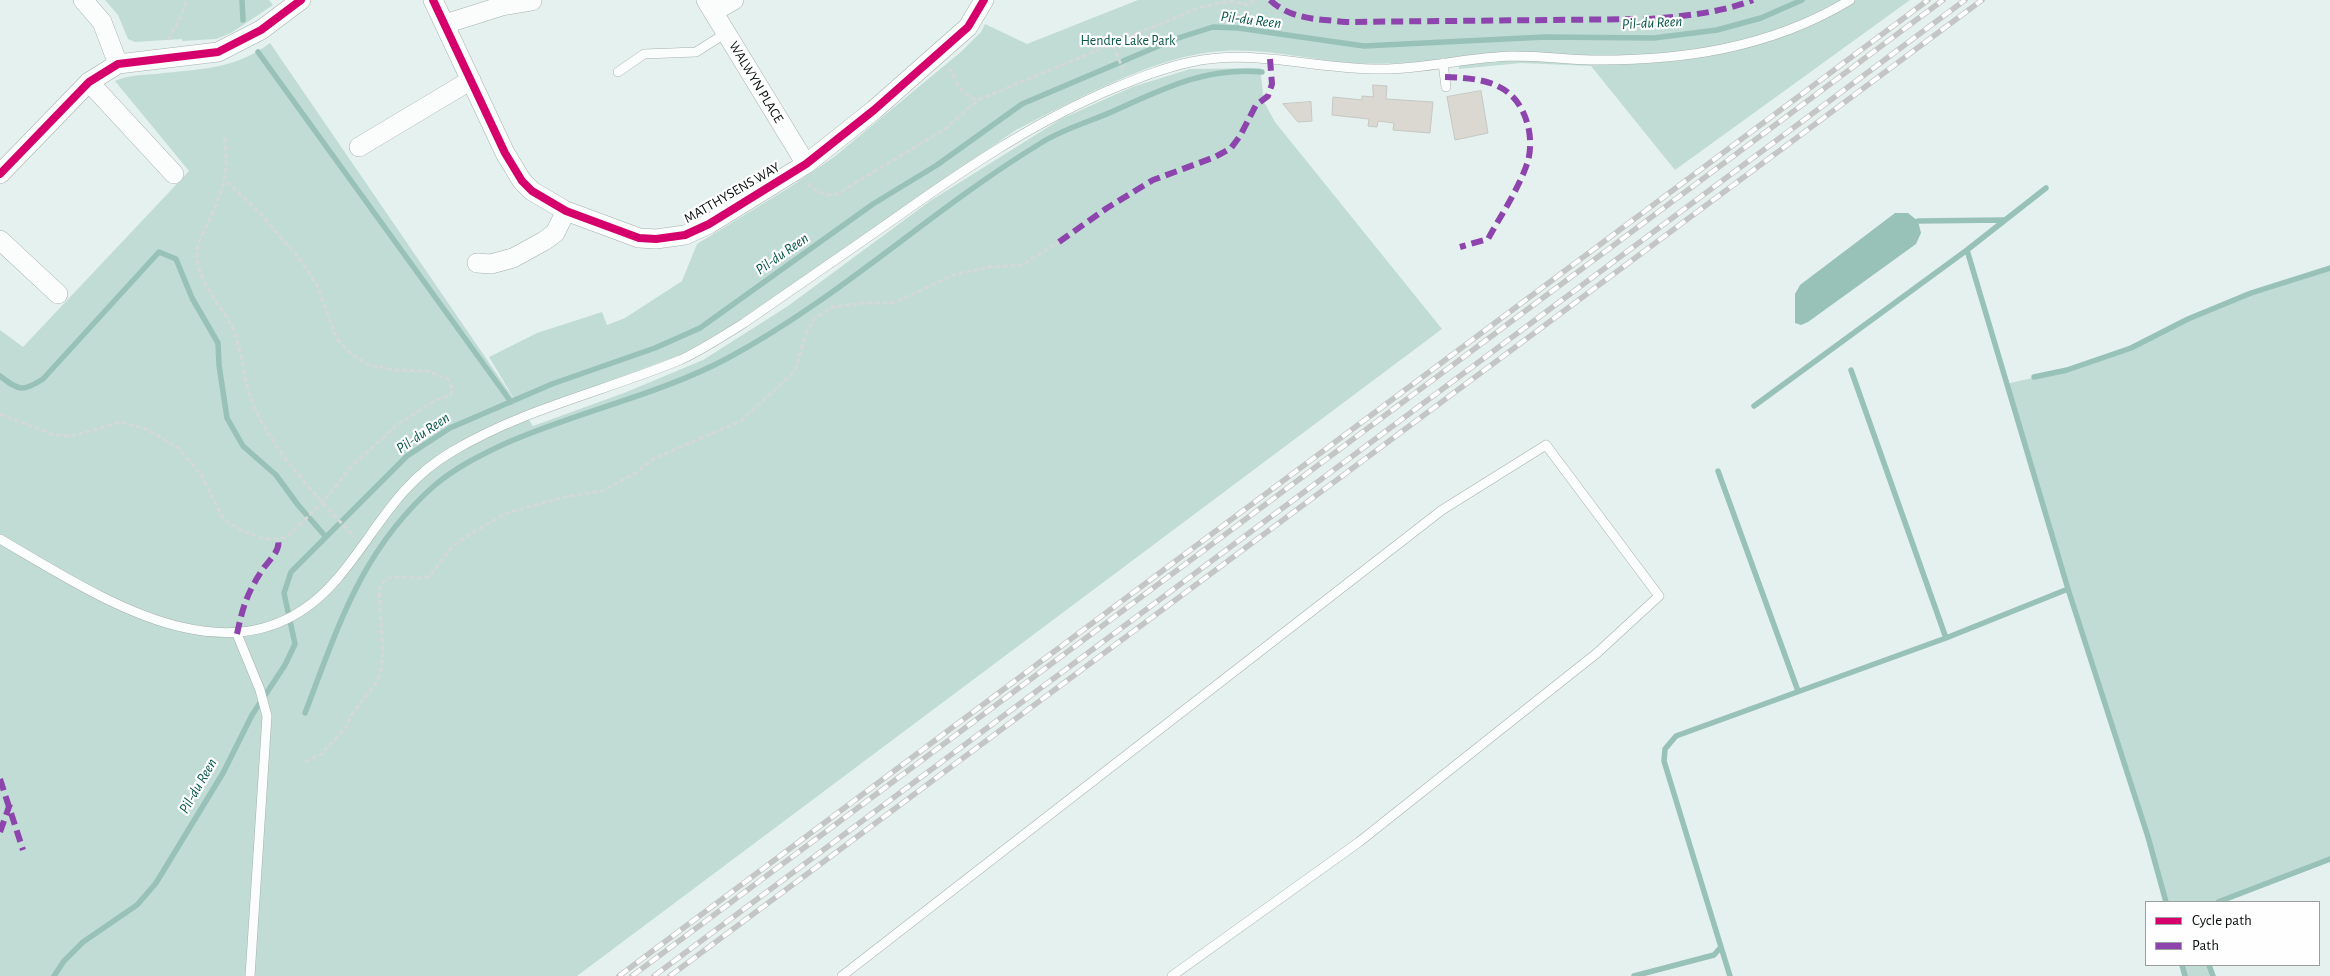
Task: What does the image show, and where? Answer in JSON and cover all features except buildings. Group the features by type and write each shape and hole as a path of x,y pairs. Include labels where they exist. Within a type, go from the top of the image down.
{"street":[{"path":"83,0 102,22 118,64"},
{"path":"0,174 89,82 118,64 218,52 241,42 301,0"},
{"name":"MATTHYSENS WAY","path":"434,0 513,169 522,181 532,191 566,211 639,238 673,238 709,224 802,166 874,110 968,27 984,0"},
{"path":"709,6 734,0"},
{"path":"445,24 502,6 532,1"},
{"name":"WALWYN PLACE","path":"709,6 802,166"},
{"path":"360,147 470,80"},
{"path":"89,82 174,174"},
{"path":"477,263 490,264 513,258 544,241 556,233 566,211"},
{"path":"0,240 58,294"}],"lane":[{"path":"0,540 123,608 152,620 182,628 237,634 271,625 300,613 318,599 338,578 392,504 412,481 438,460 466,443 508,424 682,359 712,343 752,318 942,184 1021,134 1066,110 1164,68 1213,58 1247,56 1383,69 1512,56 1620,60 1714,52 1787,32 1828,13 1850,0"},
{"path":"618,72 644,54 696,52 726,33"},
{"path":"1444,63 1446,88"},
{"path":"842,976 1442,510 1546,445 1659,596 1597,654 1373,831 1172,976"},
{"path":"237,634 260,690 267,716 250,976"}],"path":[{"path":"171,43 170,35 177,25 188,0"},
{"path":"802,166 812,188 826,196 837,194 945,129 978,100 1201,7 1231,1 1248,5 1254,0"},
{"path":"1113,45 1124,73"},
{"path":"940,52 962,92 968,97 978,100"},
{"path":"224,138 227,155 226,181 196,252 198,262 204,280 234,331 250,397 260,421 272,440 322,503 348,531"},
{"path":"0,414 54,435 73,436 120,422 146,429 178,448 201,474 224,520 245,532 271,539 288,536 322,503 352,466 397,424 436,400 451,395 452,388 448,379 427,371 394,370 369,365 351,354 337,339 317,285 299,258 260,213 226,181"},
{"path":"305,762 322,754 346,727 352,714 376,683 381,671 382,653 379,589 385,579 396,575 416,579 429,577 453,546 507,513 564,497 602,491 634,474 655,458 741,421 795,371 805,336 815,318 833,307 863,303 894,303 953,275 990,267 1022,265 1059,242"}],"green space":[{"path":"105,0 269,0 273,5 231,33 216,39 135,42 128,39 118,15"},
{"name":"Hendre Lake Park","path":"1138,0 1910,0 1675,170 1591,66 1521,63 1459,69 1458,58 1405,63 1365,64 1256,51 1224,51 1172,60 1145,69 1117,80 1039,118 1016,130 731,326 682,354 524,413 533,426 624,393 703,360 788,306 930,201 1061,119 1132,87 1190,69 1260,68 1264,102 1275,122 1442,329 577,976 0,976 0,330 23,347 189,171 115,81 135,76 216,67 243,59 270,43 516,402 489,357 537,333 602,312 607,325 625,318 682,281 697,244 790,187 834,157 962,51 981,32 985,24 1027,44"},
{"path":"2330,268 2330,859 2221,901 2166,901 2148,837 2093,667 2006,384 2067,370 2131,348 2188,319 2251,293"},
{"path":"2182,966 2209,966 2213,976 2185,976"}],"shaded area":[{"path":"1895,213 1908,213 1918,221 1921,233 1916,244 1808,322 1801,325 1795,323 1795,294 1800,285"}],"waterway":[{"path":"242,0 243,20"},
{"name":"Pil-du Reen","path":"54,976 64,961 83,942 137,905 156,883 223,773 252,715 285,665 295,644 284,593 291,572 407,456 450,428 552,384 655,348 700,328 873,204 937,165 1022,104 1175,39 1213,27 1238,28 1364,46 1545,37 1654,38 1717,30 1761,18 1802,0"},
{"path":"258,52 511,402"},
{"path":"305,713 329,649 355,590 370,563 388,536 410,510 435,485 451,473 502,445 530,433 645,394 728,358 809,308 962,196 1059,133 1188,80 1223,73 1242,71 1262,72"},
{"path":"1754,406 1967,250 2046,188"},
{"path":"1918,221 2004,220"},
{"path":"1967,250 2068,589 2148,837 2166,901"},
{"path":"0,376 12,385 21,388 31,386 43,379 159,252 176,259 192,298 218,343 219,365 227,418 243,446 276,475 298,505 326,537"},
{"path":"2034,377 2067,370 2131,348 2188,319 2251,293 2330,268"},
{"path":"1851,370 1946,638"},
{"path":"1718,471 1798,691"},
{"path":"1634,976 1714,955 1721,947 1664,761 1665,749 1676,736 1946,638 2068,589"},
{"path":"2221,901 2330,859"},
{"path":"1721,947 1730,976"},
{"path":"2182,966 2185,976"},
{"path":"2209,966 2213,976"}],"railway":[{"path":"619,976 1928,0"},
{"path":"632,976 1943,0"},
{"path":"654,976 1965,0"},
{"path":"670,976 1982,0"}],"marked path":[{"path":"1270,0 1278,7 1296,15 1346,22 1649,19 1715,11 1753,0"},
{"path":"1059,242 1107,208 1153,180 1215,157 1231,148 1240,136 1256,105 1268,96 1272,84 1270,59"},
{"path":"1445,77 1486,82 1507,92 1516,100 1523,112 1530,135 1529,155 1523,174 1488,239 1460,247"},
{"path":"237,634 249,593 274,555 278,547 278,539"},
{"path":"0,779 23,850"},
{"path":"0,832 10,804"}],"cycle path":[{"path":"0,174 89,82 118,64 218,52 261,30 301,0"},
{"path":"433,0 505,153 522,181 532,191 566,211 639,238 656,239 685,235 709,224 806,164 874,110 968,27 984,0"}]}
